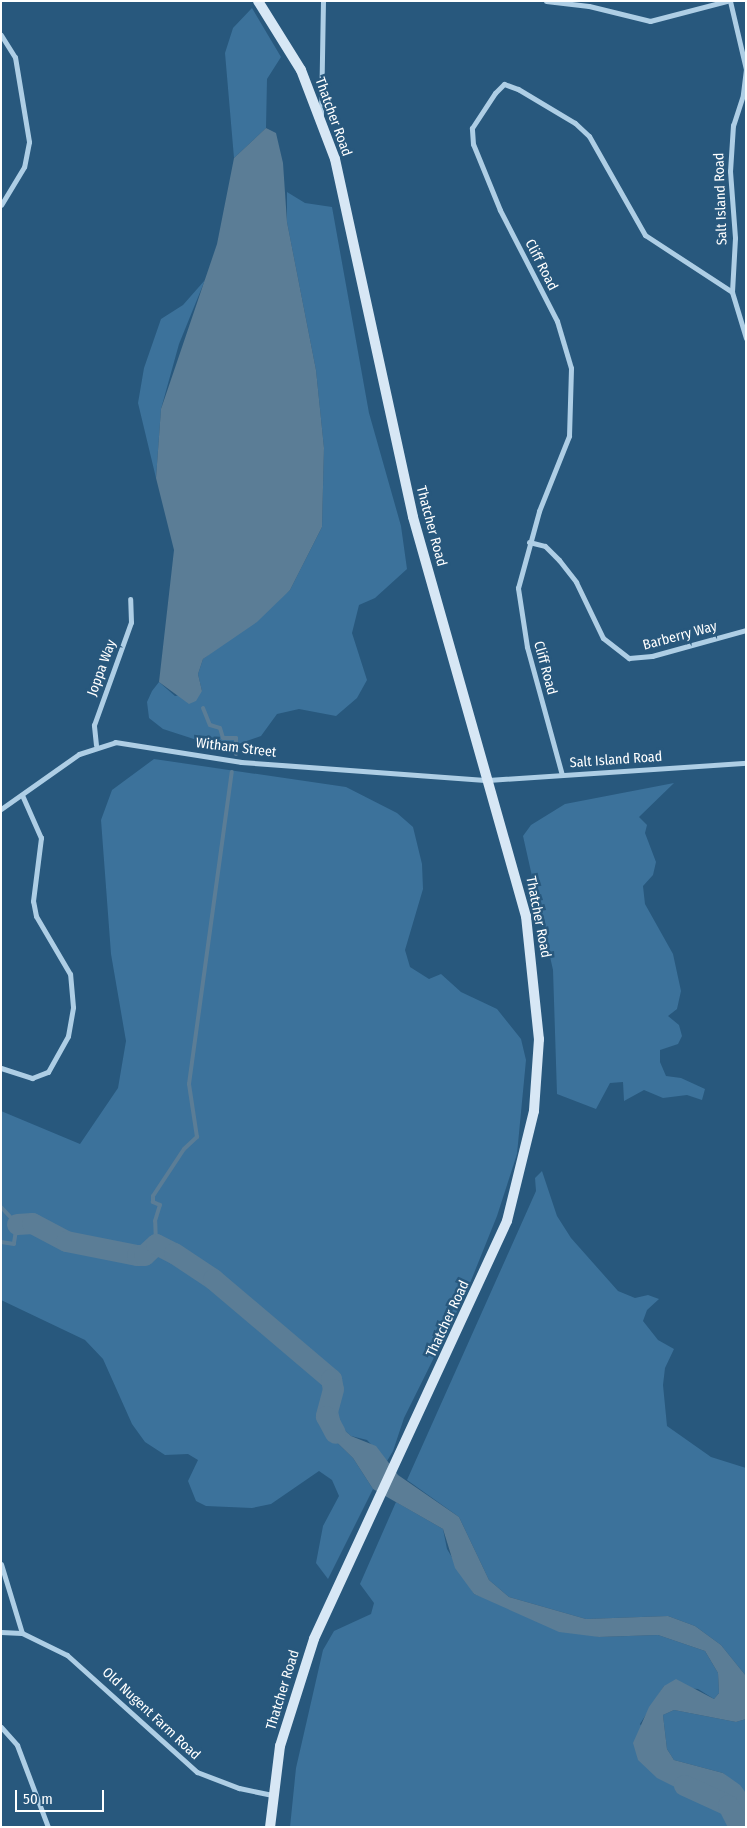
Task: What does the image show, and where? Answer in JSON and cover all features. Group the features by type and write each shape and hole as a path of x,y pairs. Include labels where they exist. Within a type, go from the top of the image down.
{"main road":[{"name":"Thatcher Road","path":"258,1 301,70 321,118 335,159 413,517 488,780 532,946 539,1039 534,1111 507,1221 297,1684 272,1795 270,1827"}],"street":[{"path":"321,118 323,1"},
{"path":"546,1 589,6 650,21 729,1"},
{"name":"Salt Island Road","path":"729,1 746,69 730,147 735,238 732,292 746,338"},
{"path":"1,205 24,166 29,142 15,57 2,39"},
{"name":"Cliff Road","path":"562,775 521,614 518,588 529,542 569,436 570,368 557,321 500,210 472,144 472,128 495,93 504,84 518,89 575,122 589,136 645,235 732,292"},
{"name":"Barberry Way","path":"529,542 545,546 559,560 576,582 603,638 629,658 652,656 746,630"},
{"name":"Joppa Way","path":"96,745 94,725 131,622 130,599"},
{"name":"Witham Street","path":"1,809 96,745 115,742 241,762 488,780"},
{"name":"Salt Island Road","path":"488,780 746,763"},
{"path":"1,1068 32,1078 48,1072 68,1036 73,1007 70,974 36,916 33,901 41,838 22,795"},
{"path":"1,1564 22,1633"},
{"name":"Old Nugent Farm Road","path":"1,1632 22,1633 58,1650 88,1672 197,1772 239,1788 272,1795"},
{"path":"1,1727 16,1745 48,1827"}],"shaded area":[{"path":"252,8 281,57 267,79 266,128 234,158 225,53 233,28"},
{"path":"266,128 276,133 283,163 287,222 316,370 324,448 322,527 290,590 257,622 203,659 198,674 202,691 196,701 189,704 159,682 174,550 156,478 161,409 217,244 234,158"},
{"path":"287,192 305,203 332,207 369,413 401,526 407,569 375,598 359,605 352,633 367,680 357,698 336,716 299,709 277,714 261,736 235,745 200,741 163,729 149,718 147,702 152,691 159,682 175,696 202,691 198,674 203,659 290,590 322,527 324,448 316,370 287,222"},
{"path":"205,280 179,344 161,409 156,478 138,403 144,368 161,319 183,305"},
{"path":"154,759 346,787 397,813 413,827 422,864 423,889 405,950 410,967 429,979 441,974 461,992 497,1009 521,1039 526,1060 517,1154 497,1216 466,1293 404,1418 393,1451 387,1461 367,1440 351,1436 342,1428 323,1429 353,1458 373,1489 328,1579 316,1563 323,1526 339,1496 332,1480 319,1471 271,1504 252,1508 206,1506 196,1501 188,1481 198,1460 188,1454 165,1455 145,1442 132,1424 103,1359 85,1340 1,1300 1,1111 80,1144 118,1088 126,1041 111,954 101,820 112,790"},
{"path":"674,783 639,817 647,825 645,833 656,862 653,875 643,886 645,904 673,954 681,991 677,1009 668,1016 679,1025 682,1036 678,1044 660,1050 660,1062 666,1076 681,1078 705,1089 702,1100 687,1095 663,1098 644,1090 624,1101 623,1082 610,1083 596,1109 557,1094 553,970 523,836 531,825 565,804"},
{"path":"542,1171 557,1216 571,1238 618,1291 635,1298 648,1295 659,1299 647,1310 643,1321 658,1340 674,1349 665,1368 663,1385 667,1426 711,1457 746,1468 746,1676 721,1645 695,1626 668,1616 586,1619 509,1597 489,1580 459,1517 407,1480 536,1191 535,1178"},
{"path":"326,1407 338,1411 342,1428 351,1436 376,1446 398,1475 459,1517 489,1580 509,1597 586,1619 668,1616 695,1626 721,1645 746,1676 746,1719 736,1722 674,1710 663,1715 667,1749 674,1760 723,1773 740,1785 746,1793 746,1827 741,1827 737,1809 713,1797 687,1793 657,1778 638,1760 633,1743 649,1707 664,1686 676,1679 714,1699 719,1693 718,1673 705,1651 658,1635 599,1637 559,1632 474,1594 455,1568 443,1529 373,1489 353,1458 323,1429"},
{"path":"396,1502 443,1529 447,1549 474,1594 599,1637 658,1635 705,1651 718,1673 719,1693 714,1699 698,1689 664,1686 640,1724 687,1793 713,1797 737,1809 741,1827 290,1827 296,1768 323,1650 334,1631 371,1614 374,1603 360,1584"},
{"path":"674,1710 736,1722 746,1719 746,1793 723,1773 674,1760 667,1749 663,1715"}],"waterway":[{"path":"203,708 210,725 220,728 223,738 236,738 236,754"},
{"path":"156,1244 155,1221 160,1205 153,1202 153,1196 184,1149 197,1137 189,1084 232,772"},
{"path":"1,1207 17,1224 14,1244 1,1242"},
{"path":"17,1224 32,1223 66,1241 137,1255 144,1255 156,1244 174,1253 213,1279 331,1379 333,1389 326,1416 335,1433"},
{"path":"684,1785 728,1805 739,1827"}]}
